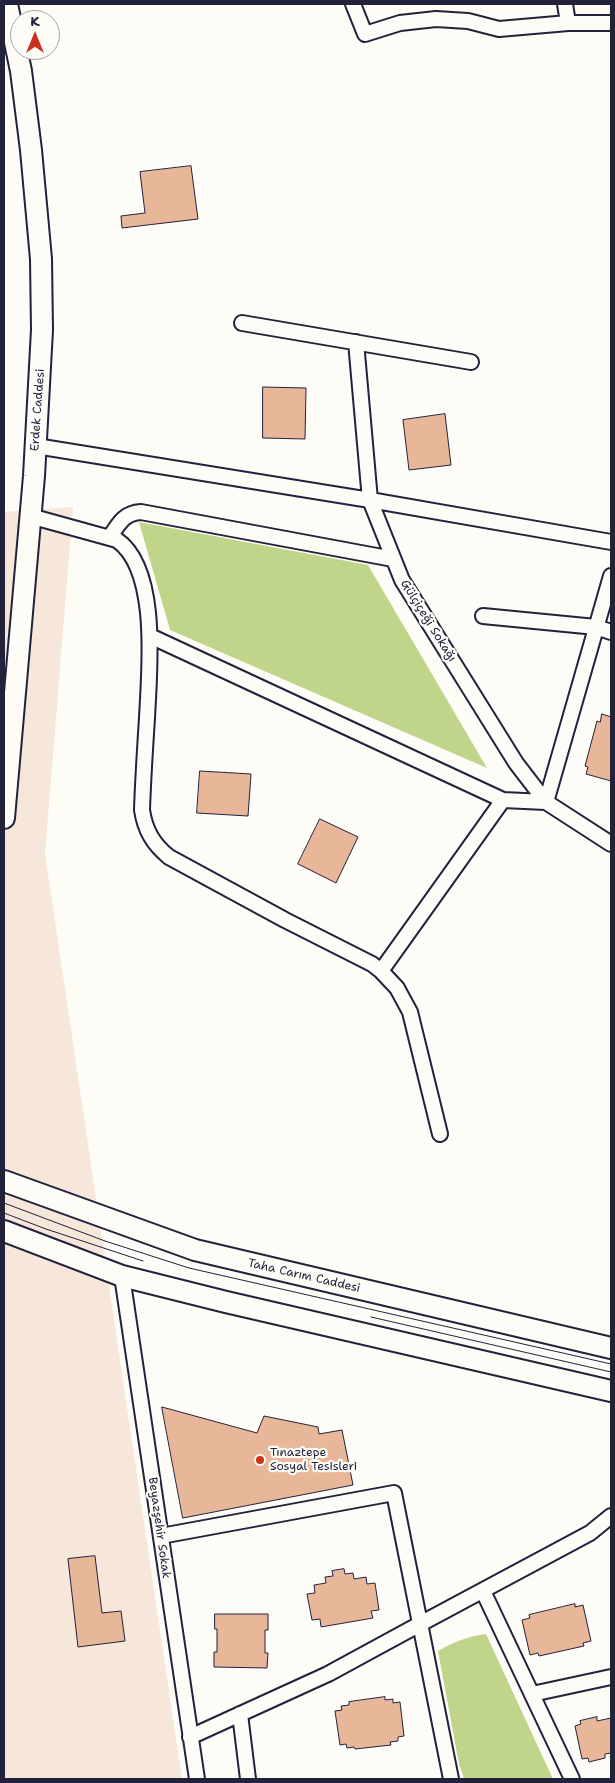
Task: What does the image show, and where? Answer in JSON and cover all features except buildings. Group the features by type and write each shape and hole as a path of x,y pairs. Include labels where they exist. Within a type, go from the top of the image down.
{"main road":[{"name":"Erdek Caddesi","path":"4,818 36,446 42,330 41,259 27,113 8,28 7,4"},
{"name":"Taha Carım Caddesi","path":"4,1181 194,1250 611,1348"},
{"path":"4,1231 122,1276 226,1302 611,1391"}],"street":[{"path":"353,4 364,34 400,23 436,19 468,21 500,29 611,23"},
{"path":"565,4 568,24"},
{"path":"242,323 471,362"},
{"name":"Gülçiçeği Sokağı","path":"356,342 370,500 402,580 511,755 546,802 611,844"},
{"path":"36,446 370,500 611,542"},
{"path":"110,537 125,517 135,512 141,512 393,559"},
{"path":"30,516 110,537 123,544 134,561 146,598 150,636 142,810 146,828 155,845 169,857 285,920 372,964 381,971 397,988 410,1012 440,1134"},
{"path":"150,636 503,800 546,802 611,576"},
{"path":"483,616 596,627 611,632"},
{"path":"381,971 503,800"},
{"name":"Beyazşehir Sokak","path":"122,1276 197,1779"},
{"path":"161,1536 394,1493 451,1779"},
{"path":"190,1737 328,1674 590,1533 611,1516"},
{"path":"483,1591 572,1779"},
{"path":"532,1694 611,1677"},
{"path":"240,1714 248,1779"}],"shaded area":[{"path":"73,507 45,854 182,1779 4,1779 4,512"}],"green space":[{"path":"139,522 368,565 487,768 170,630"},
{"path":"486,1634 553,1779 464,1779 459,1764 438,1651 461,1640"}],"tram line":[{"path":"4,1203 105,1241 189,1268 611,1364"},
{"path":"4,1213 143,1261"},
{"path":"371,1317 611,1372"}],"place":[{"name":"Tınaztepe Sosyal Tesisleri","path":"260,1460"}]}
